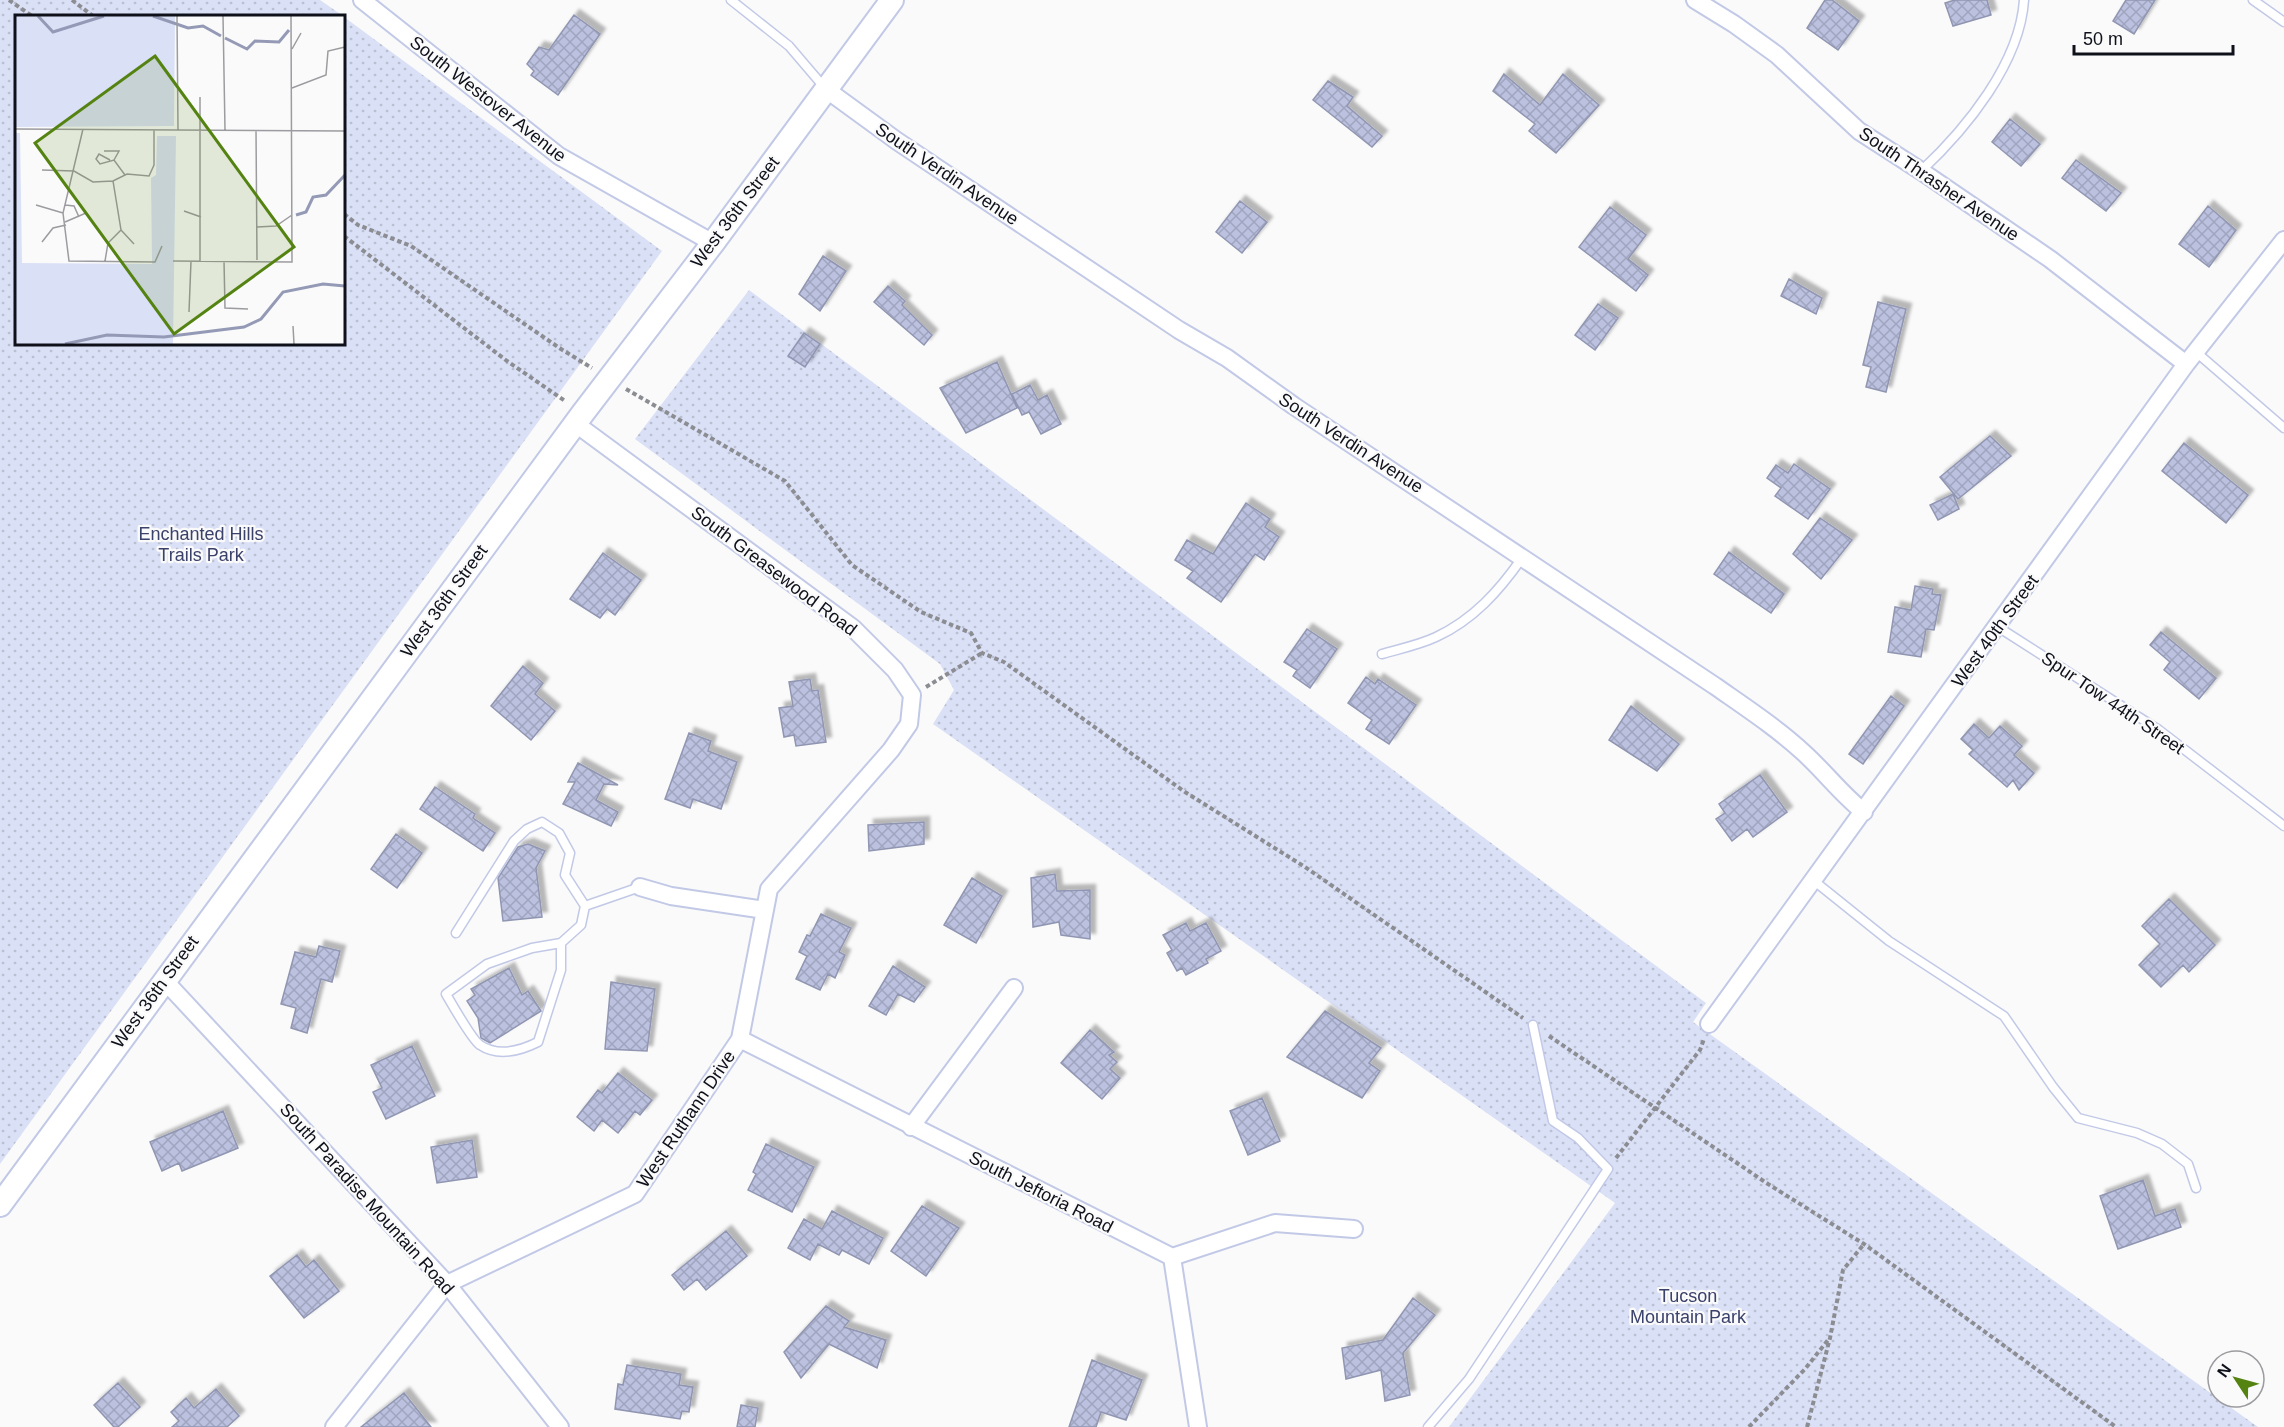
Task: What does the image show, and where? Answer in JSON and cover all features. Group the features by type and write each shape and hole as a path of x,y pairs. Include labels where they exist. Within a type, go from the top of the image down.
{"street":[{"name":"South Westover Avenue","path":"362,0 559,156 713,243"},
{"name":"West 36th Street","path":"0,1205 579,419 713,243 892,0"},
{"name":"South Thrasher Avenue","path":"1695,0 1778,55 1859,131 1921,171 2191,358"},
{"name":"South Verdin Avenue","path":"826,90 897,141 1179,330 1227,358 1294,406 1715,686 1805,753 1864,812"},
{"name":"West 40th Street","path":"1709,1024 2191,358 2284,240"},
{"name":"South Greasewood Road","path":"579,419 853,628 895,670 912,695"},
{"name":"West Ruthann Drive","path":"447,1284 635,1194 740,1039 770,889 891,750 909,724 912,695"},
{"path":"640,887 671,896 765,910"},
{"name":"South Paradise Mountain Road","path":"164,980 447,1284 560,1427"},
{"path":"911,1127 1014,988"},
{"name":"South Jeftoria Road","path":"740,1039 1172,1257"},
{"path":"1198,1427 1172,1257 1275,1223 1354,1229"},
{"path":"334,1427 447,1284"}],"lane":[{"path":"731,0 789,46 826,90"},
{"path":"1921,171 1953,140 2005,64 2023,19 2024,0"},
{"path":"2253,0 2284,22"},
{"path":"2191,358 2284,428"},
{"path":"1382,654 1436,637 1473,615 1503,584 1522,558"},
{"name":"Spur Tow 44th Street","path":"1998,627 2159,730 2284,826"},
{"path":"456,933 514,840 527,829 542,822 559,833 570,853 565,875 585,906 580,925 561,942 532,948 487,964 446,994 478,1044 497,1051 520,1051 538,1042 561,970 561,942"},
{"path":"1813,880 1889,941 2004,1016 2053,1087 2078,1118 2137,1133 2162,1144 2188,1164 2196,1188"},
{"path":"585,906 640,887"},
{"path":"1428,1427 1469,1379 1608,1169 1578,1138 1552,1121 1533,1025"}],"path":[{"path":"9,0 31,15"},
{"path":"72,0 92,15"},
{"path":"345,215 358,225 411,246 561,350 785,481 852,565 921,612 971,633 982,653 1004,662 1185,792 1305,867 1654,1108 1768,1184 1864,1244 2116,1427"},
{"path":"345,238 579,419"},
{"path":"912,695 982,653"},
{"path":"1608,1169 1700,1050 1709,1024"},
{"path":"1807,1427 1830,1338 1843,1270 1864,1244"},
{"path":"1749,1427 1830,1338"}],"green space":[{"name":"Enchanted Hills Trails Park","path":"0,0 320,0 342,15 15,15 15,345 345,345 345,18 662,251 0,1164"},
{"name":"Tucson Mountain Park","path":"749,290 1706,1003 1693,1022 2206,1390 2206,1409 2233,1409 2258,1427 1449,1427 1615,1203 933,724 954,690 940,664 635,439"}],"building":[{"path":"1825,0 1832,0 1859,21 1838,50 1807,28"},
{"path":"1955,0 1987,0 1991,15 1953,26 1945,3"},
{"path":"2126,0 2155,0 2134,34 2113,21"},
{"path":"574,15 600,34 558,95 531,75 534,71 527,64 539,47 549,50"},
{"path":"1504,74 1540,105 1563,74 1599,105 1556,153 1529,131 1535,124 1493,91"},
{"path":"1328,81 1353,97 1347,106 1382,136 1372,147 1313,100"},
{"path":"2010,119 2040,144 2021,166 1992,142"},
{"path":"2076,160 2121,193 2106,211 2062,178"},
{"path":"1240,201 1267,222 1242,253 1216,232"},
{"path":"2208,206 2236,230 2209,267 2179,244"},
{"path":"1610,207 1646,235 1628,259 1648,275 1636,291 1579,247"},
{"path":"823,256 846,271 820,311 799,294"},
{"path":"1789,279 1822,298 1816,314 1781,296"},
{"path":"888,286 905,301 902,305 932,335 924,345 874,302"},
{"path":"1878,302 1906,309 1886,392 1866,387 1871,367 1863,365"},
{"path":"1598,304 1618,318 1595,350 1575,335"},
{"path":"804,333 820,344 805,367 788,356"},
{"path":"997,362 1017,408 966,433 940,388"},
{"path":"1030,385 1038,400 1047,395 1061,424 1041,434 1029,412 1022,415 1012,394"},
{"path":"1990,436 2011,456 1958,499 1940,477"},
{"path":"2184,443 2248,495 2226,523 2162,471"},
{"path":"1794,464 1830,489 1808,519 1775,496 1781,488 1767,478 1776,465 1788,473"},
{"path":"1953,494 1959,509 1938,520 1930,505"},
{"path":"1246,503 1270,519 1265,527 1279,537 1264,560 1255,554 1221,602 1187,578 1193,571 1175,560 1187,540 1213,554"},
{"path":"1820,518 1852,540 1821,579 1793,554"},
{"path":"1729,552 1784,594 1771,613 1714,574"},
{"path":"603,553 641,580 615,615 607,609 600,618 570,599"},
{"path":"1915,586 1933,589 1932,594 1941,595 1934,630 1926,629 1921,657 1888,652 1895,607 1911,610"},
{"path":"1307,629 1337,649 1310,688 1293,676 1297,670 1284,662"},
{"path":"2161,632 2216,678 2199,699 2164,670 2170,662 2150,645"},
{"path":"523,666 543,683 535,694 555,711 531,740 491,706"},
{"path":"1366,677 1375,684 1378,679 1416,705 1389,744 1366,729 1372,720 1348,703"},
{"path":"810,679 812,691 818,690 826,742 796,746 794,735 784,737 779,708 793,706 789,682"},
{"path":"1891,696 1904,706 1863,764 1849,754"},
{"path":"1631,706 1679,744 1657,771 1609,740"},
{"path":"1974,724 1989,738 2000,726 2022,746 2014,755 2034,773 2019,790 2013,780 2007,787 1969,754 1973,750 1961,739"},
{"path":"689,733 711,741 708,751 737,762 721,809 693,799 690,808 665,799"},
{"path":"578,763 618,785 604,784 596,800 618,812 611,826 563,804 575,782 568,782"},
{"path":"1760,775 1787,812 1753,837 1747,829 1732,841 1716,819 1725,813 1719,804"},
{"path":"435,787 475,814 473,818 495,833 483,851 420,809"},
{"path":"924,822 924,844 869,851 868,825"},
{"path":"396,834 422,853 397,888 371,869"},
{"path":"528,844 545,851 536,868 542,917 503,921 498,878 518,847"},
{"path":"1055,874 1057,891 1090,890 1090,939 1061,935 1059,922 1033,927 1031,878"},
{"path":"972,878 1002,896 976,943 944,925"},
{"path":"2169,899 2215,945 2189,972 2183,965 2161,987 2139,965 2160,944 2142,926"},
{"path":"821,914 851,928 839,952 845,955 835,978 828,974 820,990 796,979 807,956 799,952"},
{"path":"1186,923 1190,931 1206,923 1221,951 1206,959 1208,963 1186,975 1182,968 1177,971 1167,953 1172,950 1163,935"},
{"path":"319,946 340,951 332,982 321,979 307,1033 291,1028 296,1008 281,1004 295,952 316,957"},
{"path":"893,966 925,987 914,1002 898,994 886,1015 869,1006"},
{"path":"509,968 522,995 528,991 541,1011 490,1043 481,1038 478,1018 467,1001 475,995 471,989"},
{"path":"611,982 655,989 647,1051 605,1049"},
{"path":"1325,1011 1381,1048 1369,1063 1380,1071 1362,1098 1287,1057"},
{"path":"1090,1030 1114,1052 1109,1055 1117,1062 1110,1069 1120,1078 1102,1099 1061,1063"},
{"path":"412,1046 435,1096 386,1119 373,1092 382,1088 371,1065"},
{"path":"618,1073 652,1100 640,1115 635,1111 618,1133 602,1120 594,1131 577,1117 598,1090 602,1093"},
{"path":"1262,1098 1280,1141 1248,1155 1230,1111"},
{"path":"223,1111 238,1148 182,1171 179,1163 162,1171 150,1142"},
{"path":"472,1140 477,1177 437,1183 431,1147"},
{"path":"766,1144 814,1167 792,1212 748,1190 756,1174 753,1172"},
{"path":"2143,1180 2155,1216 2175,1209 2181,1227 2118,1249 2100,1196"},
{"path":"922,1206 959,1228 926,1276 891,1251"},
{"path":"832,1211 883,1238 869,1264 842,1250 839,1255 818,1244 810,1260 788,1248 804,1219 822,1229"},
{"path":"726,1231 747,1256 706,1290 697,1279 684,1290 672,1275"},
{"path":"297,1255 306,1267 314,1260 339,1291 304,1318 270,1276"},
{"path":"1413,1298 1435,1315 1403,1353 1410,1395 1385,1401 1381,1370 1346,1379 1342,1348 1383,1340"},
{"path":"826,1306 849,1321 844,1327 886,1340 877,1368 829,1344 801,1378 784,1352"},
{"path":"1092,1360 1142,1380 1126,1420 1101,1412 1096,1427 1069,1427"},
{"path":"627,1365 681,1374 679,1385 693,1387 689,1412 682,1411 680,1419 615,1409 618,1384 623,1385"},
{"path":"118,1383 140,1407 118,1427 114,1427 94,1405"},
{"path":"216,1389 239,1416 227,1427 172,1427 179,1421 171,1412 186,1398 194,1408"},
{"path":"404,1393 431,1427 361,1427"},
{"path":"741,1405 758,1408 755,1427 737,1427"}]}
